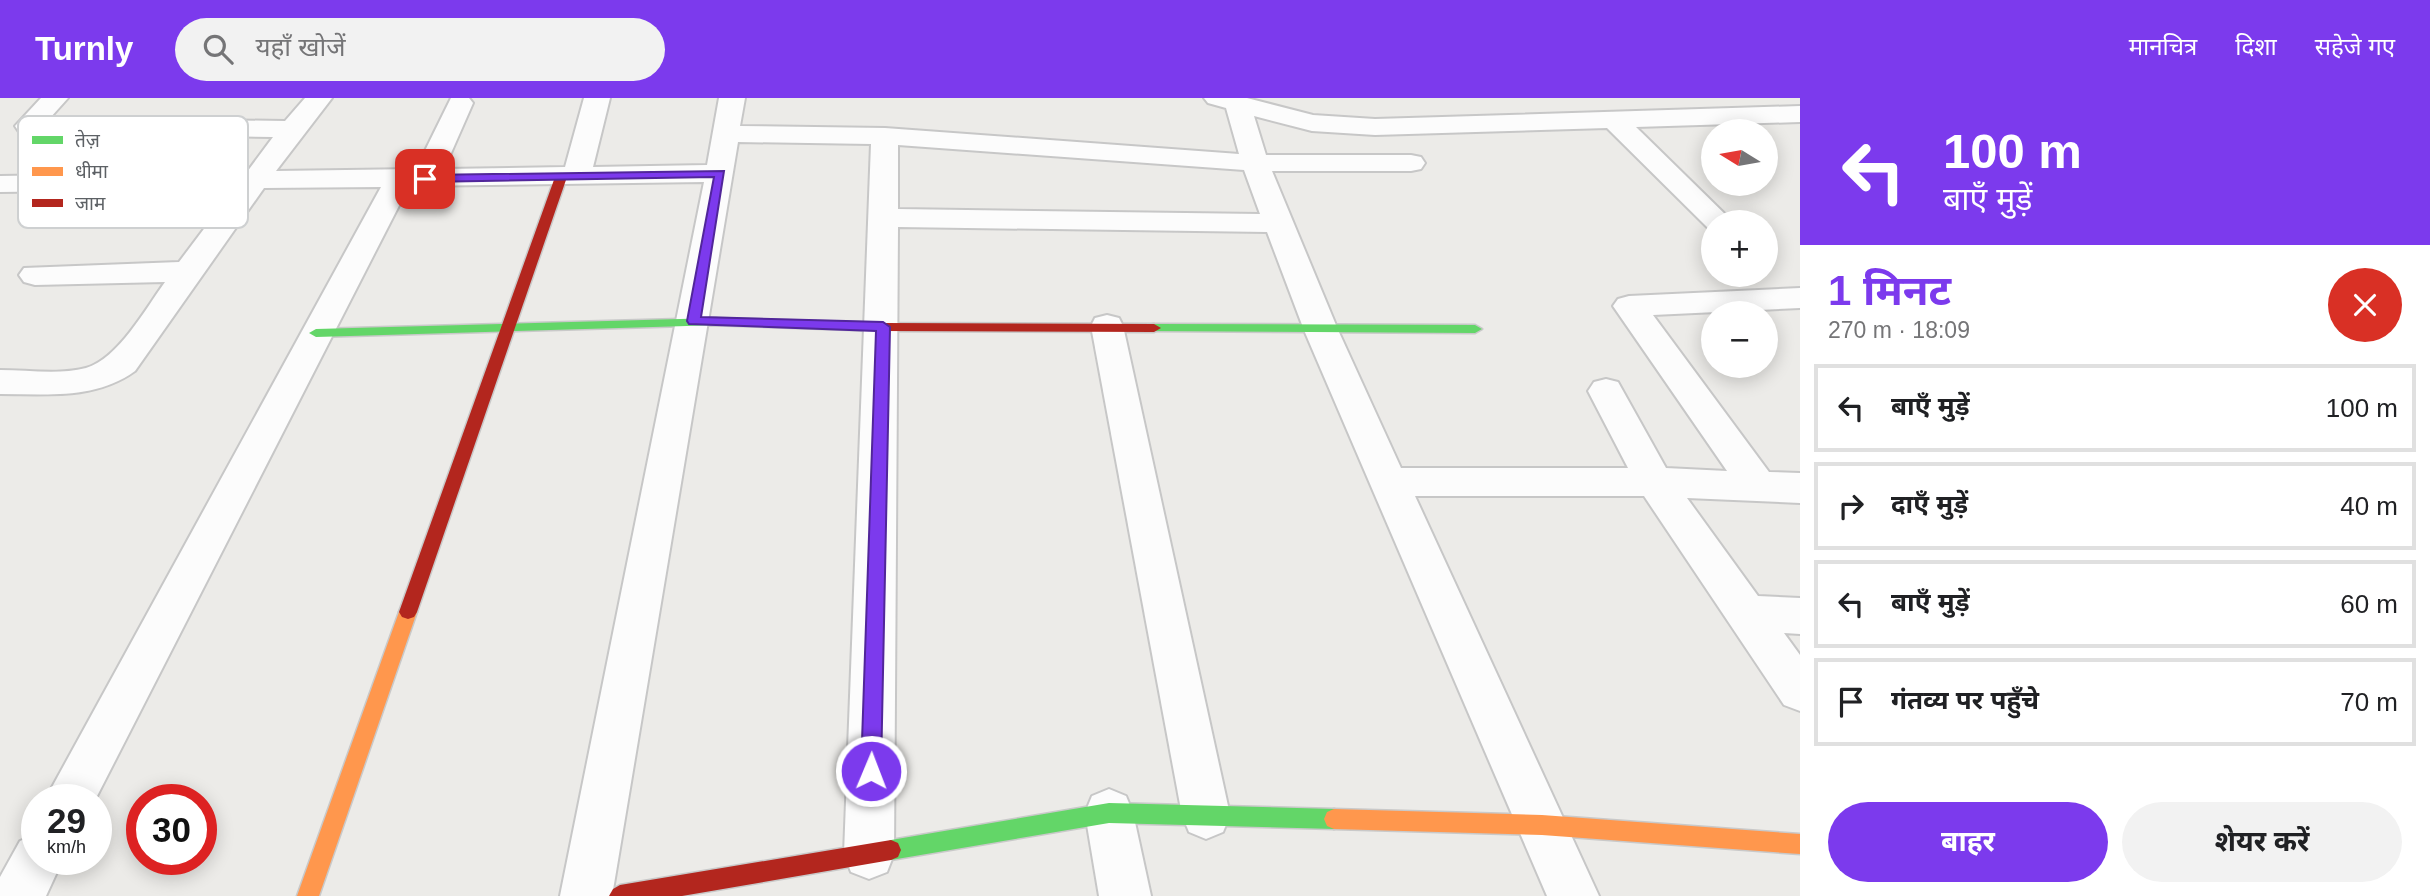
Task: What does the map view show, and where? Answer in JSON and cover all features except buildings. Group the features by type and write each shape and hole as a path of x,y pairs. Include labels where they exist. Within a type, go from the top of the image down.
{"street":[{"path":"38,116 55,98"},
{"path":"248,190 292,129 319,98"},
{"path":"308,896 509,327 569,177 597,98"},
{"path":"1358,98 1375,127"},
{"path":"1506,98 1528,124"},
{"path":"1222,100 1312,123 1375,127 1800,114"},
{"path":"1222,100 1255,163 1321,330 1573,896"},
{"path":"77,784 316,333 460,103"},
{"path":"157,116 169,105"},
{"path":"586,896 694,321 729,116 886,136 1255,163 1411,163"},
{"path":"1616,121 1706,210"},
{"path":"248,129 292,129"},
{"path":"869,854 886,136"},
{"path":"248,183 720,173"},
{"path":"0,184 18,184"},
{"path":"884,218 1278,223"},
{"path":"0,382 92,380 112,373 122,363 219,228"},
{"path":"35,275 186,272"},
{"path":"1758,486 1629,306 1787,300"},
{"path":"316,333 694,321 883,327 1475,329"},
{"path":"1107,326 1206,816"},
{"path":"1606,391 1655,482 1800,691"},
{"path":"1388,482 1655,482 1800,488"},
{"path":"1746,613 1800,616"},
{"path":"1109,813 1125,896"},
{"path":"620,896 1109,813 1542,825 1800,845"},
{"path":"18,896 29,875"}],"traffic: fast":[{"path":"316,333 716,322"},
{"path":"1154,328 1475,329"},
{"path":"891,850 1109,813 1334,819"}],"traffic: slow":[{"path":"308,896 408,612"},
{"path":"1334,819 1542,825 1800,844"}],"traffic: jam":[{"path":"408,612 561,177"},
{"path":"716,322 883,327 1154,328"},
{"path":"620,896 891,850"}],"route":[{"path":"425,179 720,173 694,321 883,327 871,771"}]}
